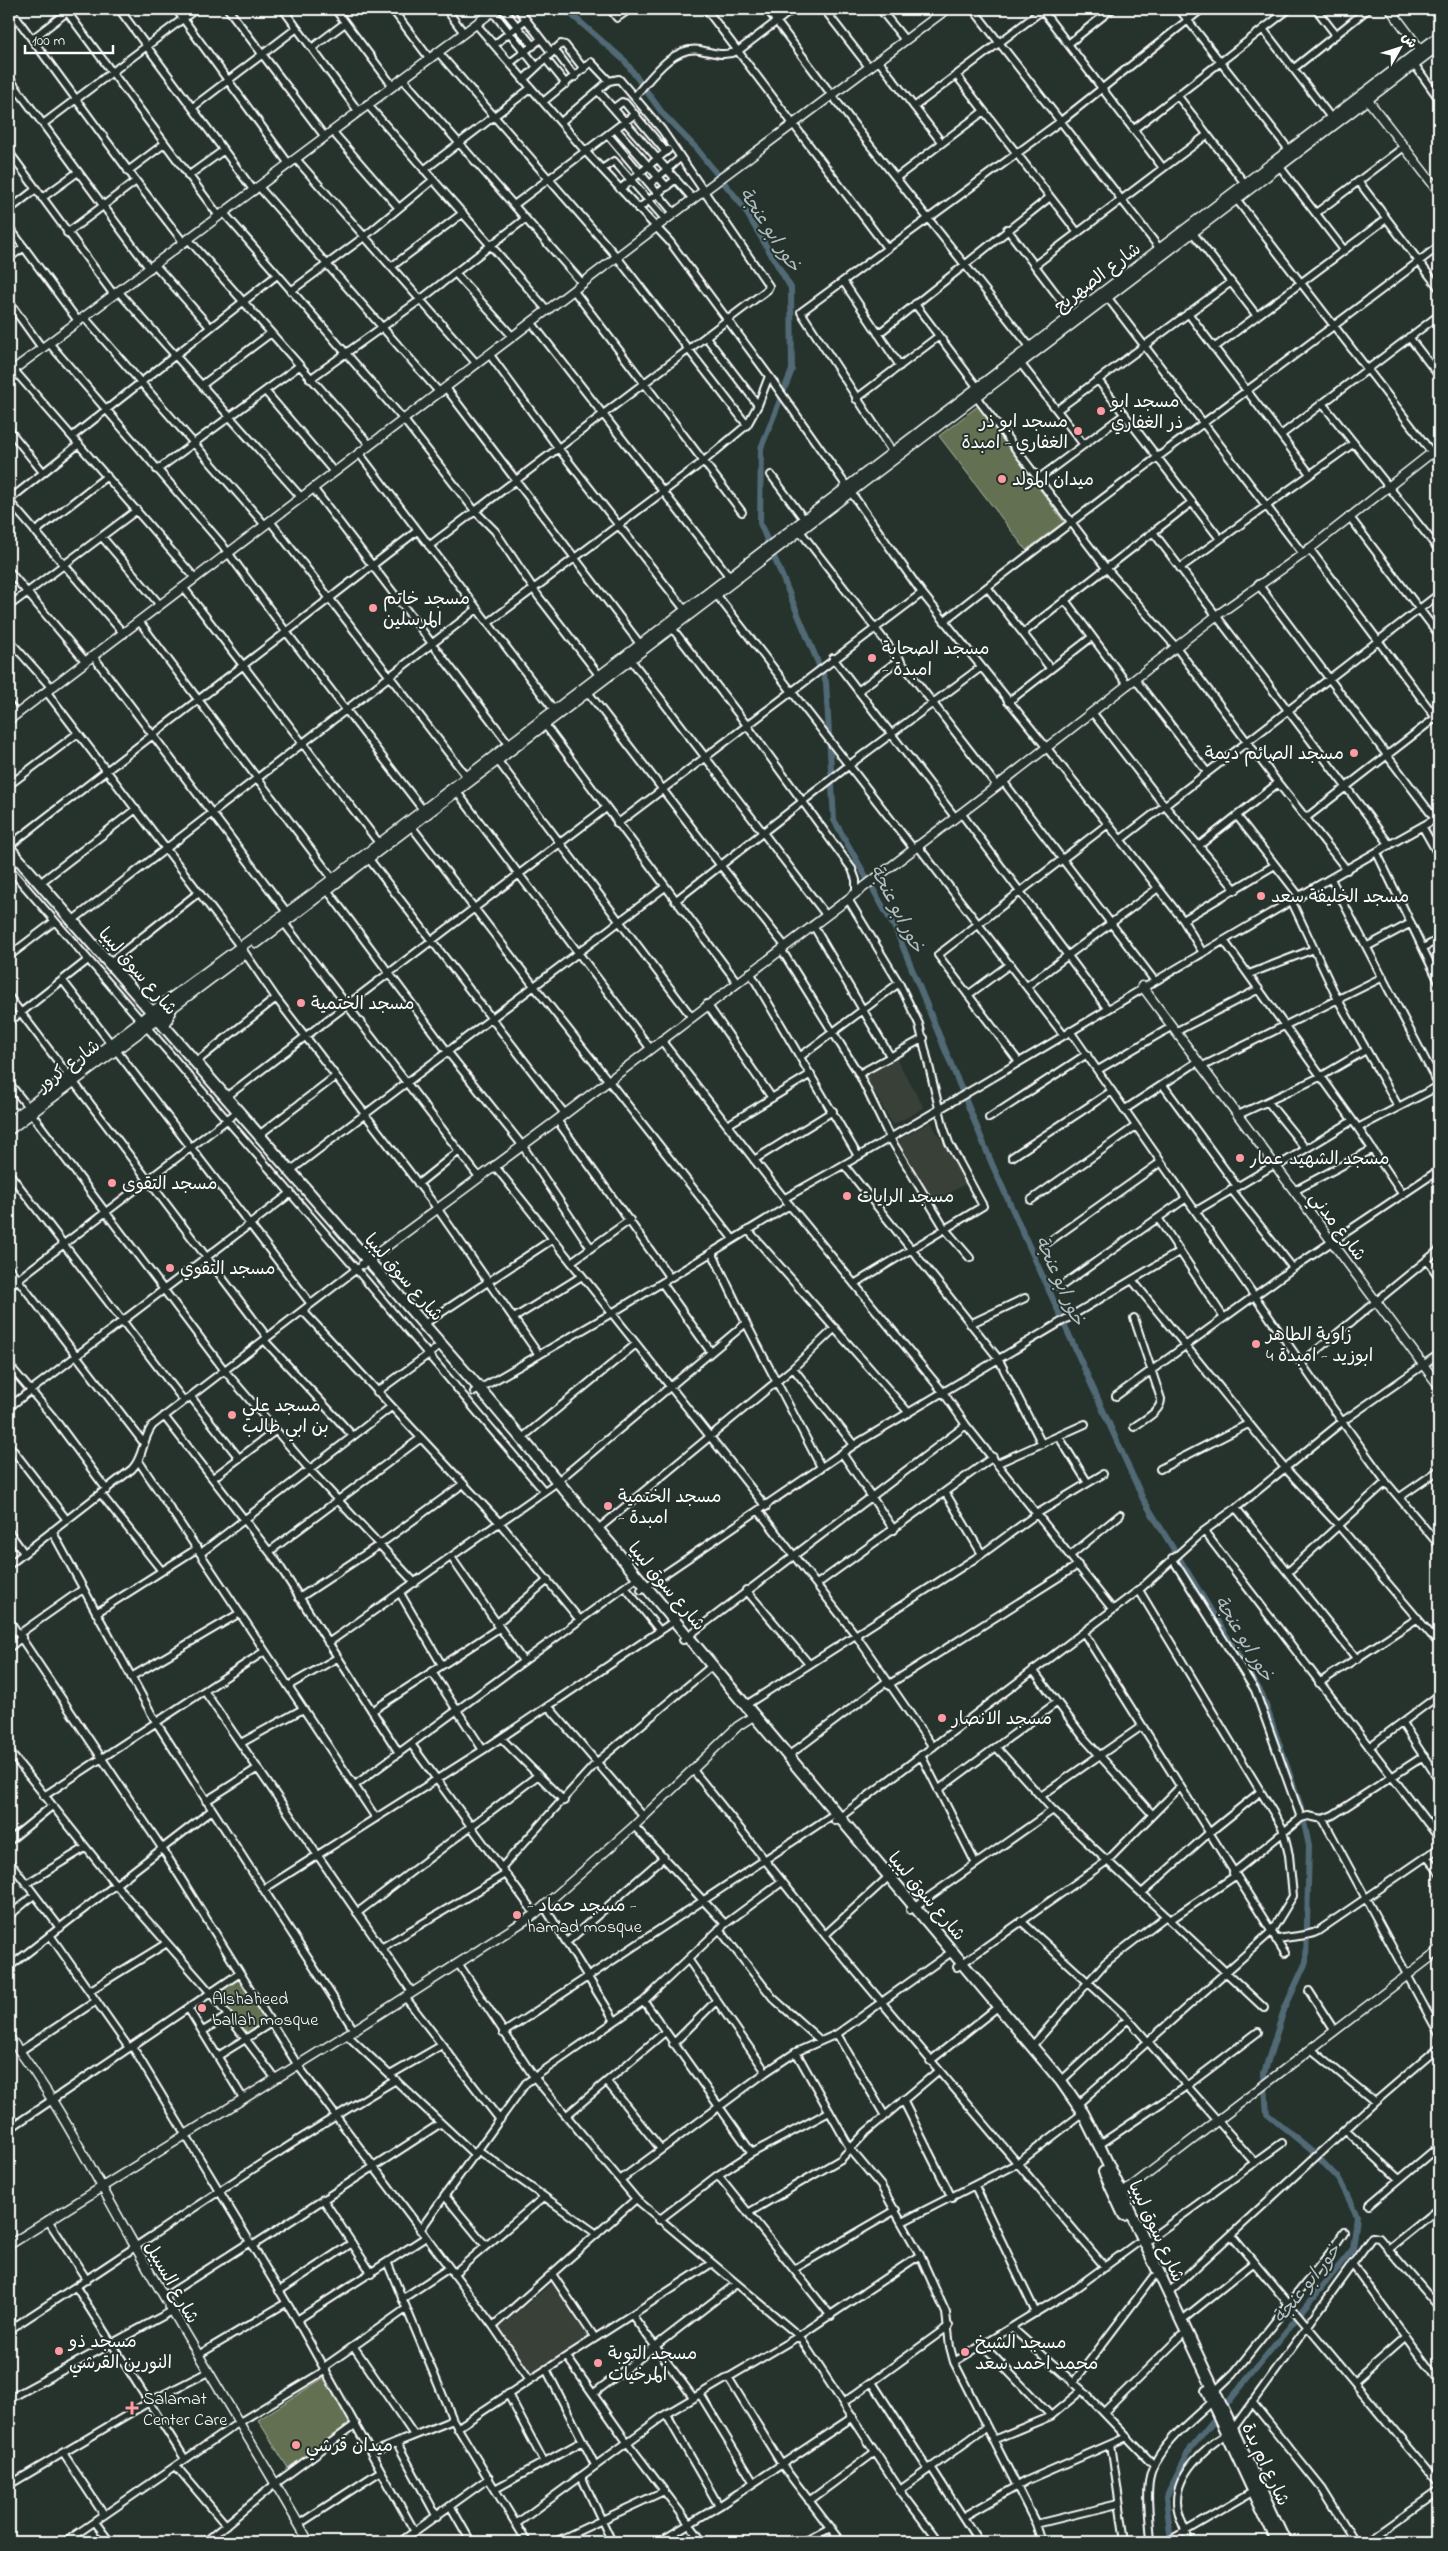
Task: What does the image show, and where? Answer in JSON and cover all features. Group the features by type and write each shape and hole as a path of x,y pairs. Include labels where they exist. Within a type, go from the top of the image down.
{"main road":[{"path":"1423,52 1439,36"},
{"path":"1423,52 1439,45"},
{"name":"شارع الصهريج","path":"775,546 804,519 977,398 1193,234 1423,52"},
{"name":"شارع الصهريج","path":"775,546 800,531 892,453 1160,249 1332,119 1366,98"},
{"path":"287,918 379,843 599,675 729,576 775,546"},
{"path":"149,1019 287,918 328,891 716,594 765,553"},
{"name":"شارع سوق ليبيا","path":"9,847 109,963 149,1019 164,1026 290,1171 432,1351 477,1390 522,1438 629,1584 644,1588 670,1624 746,1705 752,1717 884,1880 913,1908"},
{"name":"شارع سوق ليبيا","path":"9,857 149,1019 230,1118 362,1264 424,1324 477,1390 598,1529 708,1669 788,1756 835,1818 960,1965 1033,2045 1061,2081 1099,2145 1118,2196"},
{"path":"149,1019 172,1006 243,950"},
{"path":"164,1026 172,1006"},
{"name":"شارع كرور","path":"9,1122 29,1110 149,1019"},
{"name":"شارع كرور","path":"9,1130 29,1110"},
{"name":"شارع سوق ليبيا","path":"960,1965 994,2010 1079,2112 1141,2243 1182,2321 1215,2399"},
{"name":"شارع سوق ليبيا","path":"1141,2243 1153,2277 1181,2336 1215,2399"},
{"name":"شارع ام بدة","path":"1215,2399 1285,2542"},
{"path":"1229,2429 1276,2542"}],"street":[{"path":"10,9 136,181 187,241 243,301 370,445"},
{"path":"119,9 224,150 256,189 328,265 382,328 443,390 575,557 640,644"},
{"path":"176,9 289,164"},
{"path":"43,124 147,48 196,9"},
{"path":"228,9 324,137"},
{"path":"283,9 358,111"},
{"path":"335,9 392,86"},
{"path":"392,9 430,58"},
{"path":"446,9 464,33"},
{"path":"503,9 533,46"},
{"path":"518,9 541,40 564,62 575,77"},
{"path":"610,9 617,18 630,9"},
{"path":"706,9 887,248"},
{"path":"767,9 831,95 1030,348"},
{"path":"635,96 667,62 683,52 700,50 724,56 738,51 793,9"},
{"path":"824,9 869,67"},
{"path":"880,9 905,40"},
{"path":"9,720 359,453 548,312 674,213 905,40 938,11 947,9"},
{"path":"973,9 1160,249"},
{"path":"1068,44 1112,9"},
{"path":"1178,9 1290,151"},
{"path":"892,453 801,312 1061,121 1202,9"},
{"path":"1134,129 1289,9"},
{"path":"1316,9 1336,35"},
{"path":"1293,69 1368,9"},
{"path":"1390,9 1423,52"},
{"path":"32,39 66,10 188,176 221,215 278,275 404,420 475,512 495,531 532,588 599,675"},
{"path":"196,578 72,436 11,371 494,10 509,33 537,67"},
{"path":"914,107 1043,10 1164,168"},
{"path":"9,24 17,18"},
{"path":"494,45 526,20"},
{"path":"312,48 345,23"},
{"path":"476,24 586,152 670,242 769,376 922,593 980,668 1047,747 1108,824 1183,920 1204,953"},
{"path":"193,107 297,28"},
{"path":"1262,30 1332,119"},
{"path":"510,64 541,40"},
{"path":"524,80 552,50 563,44 584,69"},
{"path":"438,52 617,257 747,426"},
{"path":"554,70 573,55"},
{"path":"545,58 566,84"},
{"path":"878,60 942,143"},
{"path":"1412,61 1439,98"},
{"path":"543,102 591,62 609,81"},
{"path":"957,76 1078,233"},
{"path":"9,78 103,206 152,267 210,327"},
{"path":"402,78 583,284"},
{"path":"429,546 560,449 767,290 769,286 654,120 619,78 609,81 561,122"},
{"path":"424,170 531,88"},
{"path":"598,91 693,199"},
{"path":"1177,95 1246,185"},
{"path":"1366,98 1439,192"},
{"path":"614,108 624,102 666,152"},
{"path":"367,104 548,312"},
{"path":"897,178 984,111"},
{"path":"514,205 635,114"},
{"path":"646,126 654,120"},
{"path":"616,129 667,187"},
{"path":"332,131 398,207"},
{"path":"618,165 632,147 650,133"},
{"path":"608,135 674,213"},
{"path":"1035,265 1208,135"},
{"path":"128,170 164,144"},
{"path":"620,189 672,145"},
{"path":"1316,213 1404,147"},
{"path":"188,176 224,150"},
{"path":"9,152 67,233 116,293 202,385 301,497"},
{"path":"625,173 642,158"},
{"path":"650,184 680,158"},
{"path":"296,159 477,364"},
{"path":"602,169 612,161 618,165 666,220"},
{"path":"1280,167 1344,250"},
{"path":"42,198 78,172"},
{"path":"638,209 676,179"},
{"path":"291,291 364,237 433,180"},
{"path":"67,233 136,181"},
{"path":"1358,182 1439,288"},
{"path":"9,210 36,189"},
{"path":"878,334 1007,229 1050,197"},
{"path":"1237,200 1439,462"},
{"path":"391,267 463,213"},
{"path":"310,378 420,300 525,219"},
{"path":"1214,348 1386,219"},
{"path":"9,227 81,319 141,381 268,523 331,599 467,777"},
{"path":"1007,229 1073,316"},
{"path":"1193,234 1257,316"},
{"path":"944,621 1070,522 1248,392 1439,246"},
{"path":"9,258 24,247"},
{"path":"455,273 513,337"},
{"path":"72,436 278,275"},
{"path":"843,281 900,366"},
{"path":"1057,410 1230,282"},
{"path":"574,291 646,383 742,512"},
{"path":"1108,298 1266,504 1306,551 1438,719 1386,755 1306,818"},
{"path":"9,302 46,346 106,409 228,554 423,810"},
{"path":"915,304 978,388"},
{"path":"1188,313 1310,474"},
{"path":"1281,435 1439,315"},
{"path":"532,323 729,576"},
{"path":"202,385 271,333"},
{"path":"856,399 939,336"},
{"path":"706,337 758,406"},
{"path":"1409,337 1439,375"},
{"path":"490,355 618,525 685,610"},
{"path":"1021,364 1084,445"},
{"path":"158,470 299,366"},
{"path":"488,622 747,426 758,406 769,376"},
{"path":"1098,380 1220,539"},
{"path":"266,392 334,472"},
{"path":"977,398 1106,568 1176,647 1278,783 1347,870"},
{"path":"1322,403 1439,550"},
{"path":"1038,479 1125,414"},
{"path":"9,430 43,472"},
{"path":"79,444 9,501 124,634"},
{"path":"1180,568 1266,504 1354,444"},
{"path":"9,1565 132,1469 138,1460 143,1442 149,1430 164,1416 362,1264 557,1120 706,1004 858,892 915,846 1000,783 1258,584 1306,551 1439,447"},
{"path":"359,453 417,532 554,710"},
{"path":"771,475 804,519"},
{"path":"35,532 107,476"},
{"path":"313,488 509,744"},
{"path":"1023,633 1192,502"},
{"path":"9,606 137,510"},
{"path":"1349,516 1439,635"},
{"path":"800,531 934,703 1061,858 1154,980"},
{"path":"9,847 417,532"},
{"path":"1153,532 1390,845"},
{"path":"102,537 160,605"},
{"path":"9,571 90,659 155,735 212,812 348,1005 479,1177"},
{"path":"785,1198 1019,1062 1142,986 1225,942 1437,818 1386,755 1258,584"},
{"path":"183,587 379,843"},
{"path":"987,587 1050,668"},
{"path":"617,824 833,658 922,593"},
{"path":"716,594 792,690 848,766 979,923 1063,1034"},
{"path":"1120,840 1439,594"},
{"path":"1065,600 1128,685"},
{"path":"72,920 477,608"},
{"path":"139,621 333,879"},
{"path":"672,628 746,724 852,868 858,892"},
{"path":"1008,702 1092,637"},
{"path":"9,640 49,689 78,733 243,950 276,998 437,1208 539,1355"},
{"path":"833,658 891,734 1020,891 1108,1008"},
{"path":"858,690 900,659"},
{"path":"630,660 826,915"},
{"path":"675,902 848,766 980,668"},
{"path":"1135,679 1207,772"},
{"path":"588,692 783,948 859,1074 890,1138 945,1230 970,1258"},
{"path":"9,705 16,714"},
{"path":"1092,712 1164,805 1200,845 1236,890"},
{"path":"545,725 675,902 737,982"},
{"path":"9,785 78,733"},
{"path":"498,761 691,1016"},
{"path":"1200,845 1278,783"},
{"path":"457,792 650,1048"},
{"path":"226,1097 475,910 606,808"},
{"path":"40,883 136,809"},
{"path":"1237,816 1300,897"},
{"path":"1019,1062 938,955 1061,858 1108,824"},
{"path":"1422,826 1439,856"},
{"path":"412,827 733,1239"},
{"path":"1376,853 1439,982"},
{"path":"369,859 490,1020 564,1114"},
{"path":"1183,920 1275,865"},
{"path":"10,873 88,960 149,1019"},
{"path":"1331,879 1368,946 1439,1086 1358,1128"},
{"path":"290,1171 665,886"},
{"path":"1027,986 1158,888"},
{"path":"328,891 447,1051 522,1145 591,1248"},
{"path":"109,963 198,893"},
{"path":"848,899 899,983 924,1038 939,1108 949,1143 983,1206 854,1284"},
{"path":"1292,902 1337,998 1398,1106"},
{"path":"9,956 55,921"},
{"path":"1368,946 1411,923"},
{"path":"813,924 890,1056"},
{"path":"1423,948 1439,939"},
{"path":"1225,942 1358,1128 1403,1195"},
{"path":"1249,974 1314,949"},
{"path":"9,1022 88,960"},
{"path":"968,995 1010,964"},
{"path":"750,972 858,1156"},
{"path":"1124,1110 1199,1064 1383,977"},
{"path":"63,981 311,1304"},
{"path":"801,1056 899,983"},
{"name":"شارع مدني","path":"1142,986 1439,1386"},
{"path":"1098,1070 1173,1029 1259,989"},
{"path":"9,997 266,1339 353,1436"},
{"path":"196,1062 276,998"},
{"path":"706,1004 772,1098"},
{"path":"1070,1030 1185,1199 1196,1211 1386,1482 1438,1541"},
{"path":"859,1074 924,1038"},
{"path":"661,1040 790,1205 943,1392 966,1425 1038,1513 1113,1610"},
{"path":"1238,1116 1320,1077 1366,1050"},
{"path":"989,1118 1087,1054"},
{"path":"728,1124 811,1074"},
{"path":"259,1135 336,1076"},
{"path":"9,1084 225,1371 275,1431 415,1583"},
{"path":"1163,1085 1233,1188 1293,1268"},
{"path":"1012,1157 1112,1091"},
{"path":"1268,1102 1305,1148"},
{"path":"754,1160 833,1111"},
{"path":"9,1286 147,1179 230,1118 291,1193 362,1264"},
{"path":"557,1120 670,1278"},
{"path":"1196,1211 1352,1121"},
{"path":"1031,1200 1136,1126"},
{"path":"1294,1191 1371,1150"},
{"path":"418,1184 459,1151"},
{"path":"1047,1242 1161,1162"},
{"path":"494,1165 766,1506"},
{"path":"844,1165 998,1358 1042,1444"},
{"path":"1116,1396 1188,1346 1293,1268 1439,1170"},
{"path":"9,1173 184,1402"},
{"path":"9,1408 291,1193"},
{"path":"1060,1287 1185,1199"},
{"path":"477,1390 612,1313 790,1205"},
{"path":"1158,1218 1224,1318"},
{"path":"572,1262 630,1220"},
{"path":"748,1230 910,1412"},
{"path":"424,1324 553,1239"},
{"path":"1301,1363 1377,1303 1439,1250"},
{"path":"712,1252 746,1323 821,1467"},
{"path":"644,1588 854,1445 1179,1252"},
{"path":"1428,1260 1439,1277"},
{"path":"9,1268 143,1442"},
{"path":"514,1318 582,1276"},
{"path":"1133,1281 1188,1346 1248,1424 1285,1468 1339,1526 1439,1644"},
{"path":"662,1283 711,1352"},
{"path":"970,1324 1025,1298"},
{"path":"302,1311 499,1522 580,1620"},
{"path":"1134,1318 1153,1371 1161,1405 1134,1426"},
{"path":"328,1643 556,1483 672,1388 746,1323"},
{"path":"598,1529 793,1368 835,1328"},
{"path":"522,1438 636,1344"},
{"path":"378,1392 432,1351 544,1491"},
{"path":"503,2033 763,1859 835,1818 933,1747 1139,1590 1172,1558 1204,1531 1236,1508 1343,1421 1439,1354"},
{"path":"9,1365 54,1418 107,1490"},
{"path":"793,1368 854,1445"},
{"path":"191,1396 239,1458"},
{"path":"96,1613 162,1571 199,1551 246,1519 391,1407"},
{"path":"164,1416 270,1552 399,1752"},
{"path":"998,1463 1085,1424"},
{"path":"1160,1469 1248,1424"},
{"path":"685,1638 793,1554 966,1425"},
{"path":"214,1478 275,1431"},
{"path":"1059,1437 1088,1483"},
{"path":"270,1552 420,1438"},
{"path":"9,1444 67,1520"},
{"path":"842,1453 894,1530"},
{"path":"817,1584 894,1530 992,1457"},
{"path":"138,1460 376,1818"},
{"path":"1400,1497 1439,1470"},
{"path":"746,1705 982,1554 1038,1513 1103,1474"},
{"path":"1288,1572 1386,1482"},
{"path":"299,1598 379,1546 462,1484"},
{"path":"945,1492 982,1554"},
{"path":"101,1494 162,1571"},
{"path":"1236,1508 1357,1659"},
{"path":"759,1511 855,1634 887,1683 933,1747"},
{"path":"1071,1555 1120,1515"},
{"path":"1204,1531 1318,1683 1439,1838"},
{"path":"9,1532 24,1552"},
{"path":"52,1532 156,1722 264,1889 350,2032 393,2078 441,2123 477,2152 597,2234"},
{"path":"451,1557 523,1661"},
{"path":"1172,1558 1256,1690 1301,1818"},
{"path":"788,1756 887,1683 1078,1565"},
{"path":"372,1711 497,1626 548,1580"},
{"path":"354,1786 629,1584 660,1631"},
{"path":"9,1648 20,1636 83,1589"},
{"path":"746,1590 809,1664"},
{"path":"902,2222 1018,2163 1079,2112 1149,2042 1271,1932 1293,1896 1291,1865 1285,1834 1139,1590"},
{"path":"400,1593 442,1665"},
{"path":"131,1677 240,1613"},
{"path":"1318,1683 1418,1618"},
{"path":"9,1620 162,1848 297,2064 493,2326 530,2380"},
{"path":"264,1889 549,1707 670,1624"},
{"path":"1084,1633 1284,1953"},
{"path":"44,1796 265,1651"},
{"path":"288,1686 337,1658"},
{"path":"501,1868 564,1801 597,1762 708,1669"},
{"path":"1033,1670 1056,1703 1098,1755 1152,1814"},
{"path":"432,1672 483,1750"},
{"path":"205,1692 412,1992"},
{"path":"1369,1747 1439,1695"},
{"path":"938,1790 1056,1703"},
{"path":"549,1707 644,1817"},
{"path":"241,1743 303,1709"},
{"path":"9,2244 350,2032 535,1914 752,1717"},
{"path":"1402,1723 1439,1780"},
{"path":"1041,1796 1142,1726"},
{"path":"501,1738 564,1801"},
{"path":"412,1744 535,1914"},
{"path":"996,1747 1053,1810 1228,1972 1264,2008"},
{"path":"9,1751 85,1848 210,1992 276,2078"},
{"path":"921,1755 976,1864"},
{"path":"1033,2045 1088,1981 1114,1956 1234,1875 1285,1834 1301,1818 1308,1816 1323,1819 1333,1815 1394,1778 1424,1756"},
{"path":"206,1801 258,1768"},
{"path":"693,1770 882,2004 1105,2267"},
{"path":"357,1913 471,1824 538,1776"},
{"path":"960,1965 1108,1861 1180,1787"},
{"path":"1142,1893 1209,1833 1260,1792"},
{"path":"9,1841 52,1806"},
{"path":"9,1967 212,1810"},
{"path":"913,1908 1053,1810"},
{"path":"1323,1819 1439,2034"},
{"path":"634,1826 703,1899 774,1998 821,2041"},
{"path":"26,1884 85,1848"},
{"path":"1276,1940 1291,1936 1314,1934 1439,1848"},
{"path":"567,1942 664,1856"},
{"path":"1427,1856 1439,1872"},
{"path":"9,1861 60,1928"},
{"path":"381,1948 506,1874"},
{"path":"825,1935 884,1880"},
{"path":"420,2230 526,2083 644,2001 722,1926 782,1882"},
{"path":"9,1916 34,1896"},
{"path":"544,1906 615,2021"},
{"path":"1022,1922 1128,2019 1255,2163"},
{"path":"50,1936 130,2047 186,2134 297,2320 415,2532"},
{"path":"89,1990 167,1943"},
{"path":"1118,2196 1439,1951"},
{"path":"620,2180 766,2072 796,2052 837,2034 882,2004 950,1953"},
{"path":"688,1959 766,2072"},
{"path":"458,1964 534,2077 636,2199 799,2336 900,2490 939,2542"},
{"path":"9,2116 12,2127 240,1973"},
{"path":"1309,1990 1334,2030"},
{"path":"405,1997 500,2120"},
{"path":"20,2051 96,2001"},
{"path":"644,2001 752,2154"},
{"path":"674,2044 716,2001"},
{"path":"188,2008 243,2098"},
{"path":"930,2061 994,2010"},
{"path":"203,2031 228,2016"},
{"path":"1061,2081 1128,2019"},
{"path":"218,2056 272,2023"},
{"path":"567,2115 665,2032"},
{"path":"1099,2145 1188,2085 1258,2032"},
{"path":"837,2034 885,2116"},
{"name":"شارع السبيل","path":"9,2037 52,2101 172,2311 309,2542"},
{"path":"9,2317 12,2328 136,2248 219,2189 442,2045"},
{"path":"1168,2293 1375,2102 1439,2047"},
{"path":"1311,2049 1375,2102"},
{"path":"796,2052 851,2150 877,2180 896,2210 920,2255 940,2297 949,2326 950,2347 954,2362 1036,2524 1042,2542"},
{"path":"748,2213 841,2159 866,2132 938,2070"},
{"path":"607,2082 661,2149"},
{"path":"903,2100 952,2198"},
{"path":"659,2220 718,2176 752,2154 829,2112"},
{"path":"164,2297 323,2199 441,2123"},
{"path":"1346,2130 1399,2179"},
{"path":"954,2362 1036,2313 1141,2243 1282,2143"},
{"path":"1369,2205 1439,2146"},
{"path":"718,2176 831,2316"},
{"path":"975,2186 1036,2313"},
{"path":"445,2196 486,2246"},
{"path":"402,2299 451,2271 486,2246 544,2197"},
{"path":"323,2199 372,2274"},
{"path":"493,2326 636,2199"},
{"path":"1388,2249 1439,2208"},
{"path":"794,2269 896,2210"},
{"path":"48,2220 87,2280"},
{"path":"1151,2542 1149,2497 1154,2465 1164,2449 1215,2399 1344,2232"},
{"path":"1231,2235 1355,2381 1439,2484"},
{"path":"1190,2542 1177,2501 1183,2480 1202,2454 1229,2429 1252,2402 1307,2324 1374,2236 1388,2249 1439,2308"},
{"path":"297,2320 388,2264 426,2237"},
{"path":"279,2291 352,2243"},
{"path":"516,2524 666,2414 831,2316 920,2255"},
{"path":"457,2428 712,2263"},
{"path":"1182,2321 1254,2263"},
{"path":"388,2264 452,2420 527,2542"},
{"path":"1352,2264 1439,2382"},
{"path":"552,2274 595,2338"},
{"path":"1073,2383 1153,2277"},
{"path":"593,2394 736,2284"},
{"path":"76,2287 185,2460"},
{"path":"1432,2300 1439,2294"},
{"path":"198,2355 286,2303"},
{"path":"65,2542 238,2423 325,2369 406,2309"},
{"path":"9,2399 172,2311"},
{"path":"632,2314 693,2397"},
{"path":"843,2403 949,2326"},
{"path":"1012,2328 1082,2390 1154,2465"},
{"path":"1104,2412 1181,2336"},
{"path":"1355,2381 1406,2336"},
{"path":"983,2345 1051,2416"},
{"path":"354,2347 414,2435"},
{"path":"567,2357 627,2442 703,2542"},
{"path":"546,2369 595,2465"},
{"path":"9,2485 149,2402 208,2372"},
{"path":"728,2377 782,2465 841,2542"},
{"path":"872,2382 979,2542"},
{"path":"993,2440 1051,2416 1082,2390"},
{"path":"508,2394 544,2462"},
{"path":"700,2394 754,2483"},
{"path":"1252,2402 1323,2490 1355,2542"},
{"path":"666,2414 719,2506"},
{"path":"659,2542 719,2506 853,2417"},
{"path":"371,2453 452,2420"},
{"path":"206,2542 275,2484 356,2424"},
{"path":"900,2490 986,2427"},
{"path":"963,2517 1017,2486 1128,2437"},
{"path":"495,2489 583,2441"},
{"path":"397,2443 437,2517"},
{"path":"1111,2444 1118,2504 1125,2542"},
{"path":"809,2501 875,2452"},
{"path":"63,2453 104,2515"},
{"path":"176,2466 226,2525"},
{"path":"299,2524 381,2471"},
{"path":"580,2476 612,2542"},
{"path":"400,2542 489,2478"},
{"path":"554,2542 664,2491"},
{"path":"1167,2542 1175,2540 1254,2491"},
{"path":"1367,2542 1439,2491"},
{"path":"1036,2524 1118,2504"},
{"path":"451,2507 471,2542"},
{"path":"95,2522 110,2542"},
{"path":"804,2542 830,2528"}],"shaded area":[{"path":"896,1058 924,1108 893,1125 865,1076"},
{"path":"931,1122 966,1184 933,1202 898,1140"},
{"path":"553,2282 589,2339 533,2375 499,2328"}],"green space":[{"name":"ميدان المولد","path":"978,406 1064,522 1026,550 939,436"},
{"path":"238,1977 265,2021 246,2033 215,1993"},
{"name":"ميدان قرشي","path":"325,2377 351,2422 288,2468 258,2420"}],"waterway":[{"name":"خور ابو عنجة","path":"565,9 625,61 663,114 696,148 742,205 791,288 792,370 761,448 760,523 826,682 834,820 896,930 992,1164 1143,1499 1262,1694 1300,1804 1309,1846 1306,1962 1284,2010 1264,2073 1267,2114 1311,2150 1339,2179 1357,2216 1353,2249 1191,2448 1166,2497 1171,2542"}],"place":[{"name":"مسجد ابو ذر الغفاري","path":"1101,411"},
{"name":"مسجد ابو ذر الغفاري - امبدة","path":"1078,431"},
{"name":"ميدان المولد","path":"1002,479"},
{"name":"مسجد خاتم المرسلين","path":"373,608"},
{"name":"مسجد الصحابة - امبدة","path":"872,658"},
{"name":"مسجد الصائم ديمة","path":"1354,753"},
{"name":"مسجد الخليفة سعد","path":"1261,896"},
{"name":"مسجد الختمية","path":"301,1003"},
{"name":"مسجد الشهيد عمار","path":"1240,1158"},
{"name":"مسجد التقوى","path":"112,1183"},
{"name":"مسجد الرايات","path":"847,1196"},
{"name":"مسجد التقوي","path":"170,1268"},
{"name":"زاوية الطاهر ابوزيد - امبدة 4","path":"1256,1344"},
{"name":"مسجد علي بن ابي طالب","path":"232,1415"},
{"name":"مسجد الختمية - امبدة","path":"608,1506"},
{"name":"مسجد الانصار","path":"942,1718"},
{"name":"- مسجد حماد - hamad mosque","path":"517,1915"},
{"name":"Alshaheed ballah mosque","path":"202,2008"},
{"name":"مسجد ذو النورين القرشي","path":"59,2351"},
{"name":"مسجد الشيخ محمد احمد سعد","path":"965,2352"},
{"name":"مسجد التوبة المرخيات","path":"598,2363"},
{"name":"Salamat Center Care","path":"132,2408"},
{"name":"ميدان قرشي","path":"296,2445"}]}
